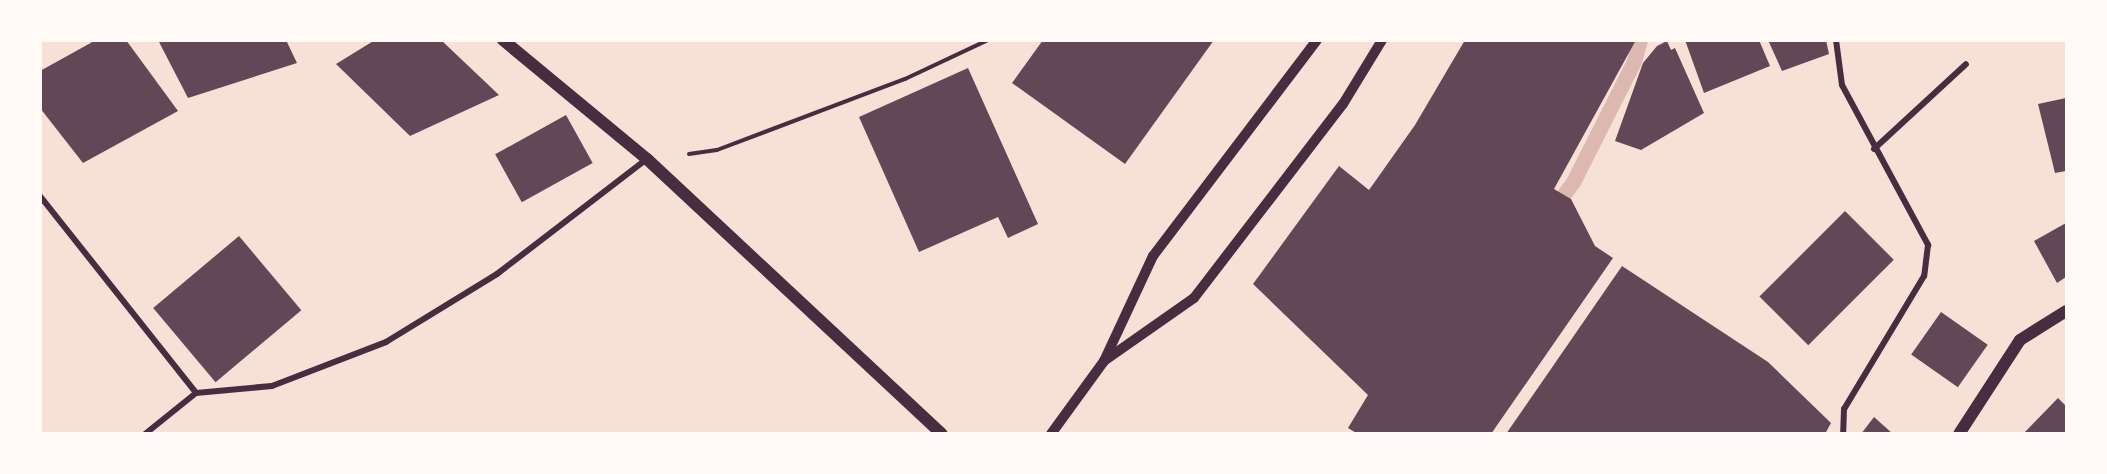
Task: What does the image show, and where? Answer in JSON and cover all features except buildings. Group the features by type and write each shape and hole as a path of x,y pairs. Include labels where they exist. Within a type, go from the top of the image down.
{"main road":[{"path":"503,40 647,159 942,434"},
{"path":"1959,434 2020,340 2067,310"}],"street":[{"path":"1051,434 1104,361 1153,256 1317,40"},
{"path":"1104,361 1194,298 1343,104 1382,40"},
{"path":"1836,40 1842,85 1874,149 1928,245 1923,276 1844,409 1843,434"},
{"path":"1874,149 1966,64"},
{"path":"145,434 196,393 272,386 386,342 497,274 647,159"},
{"path":"40,196 196,393"}],"path":[{"path":"647,159 717,150 906,80 988,40"}],"waterway":[{"path":"1552,210 1573,182 1634,61 1640,40"}]}
